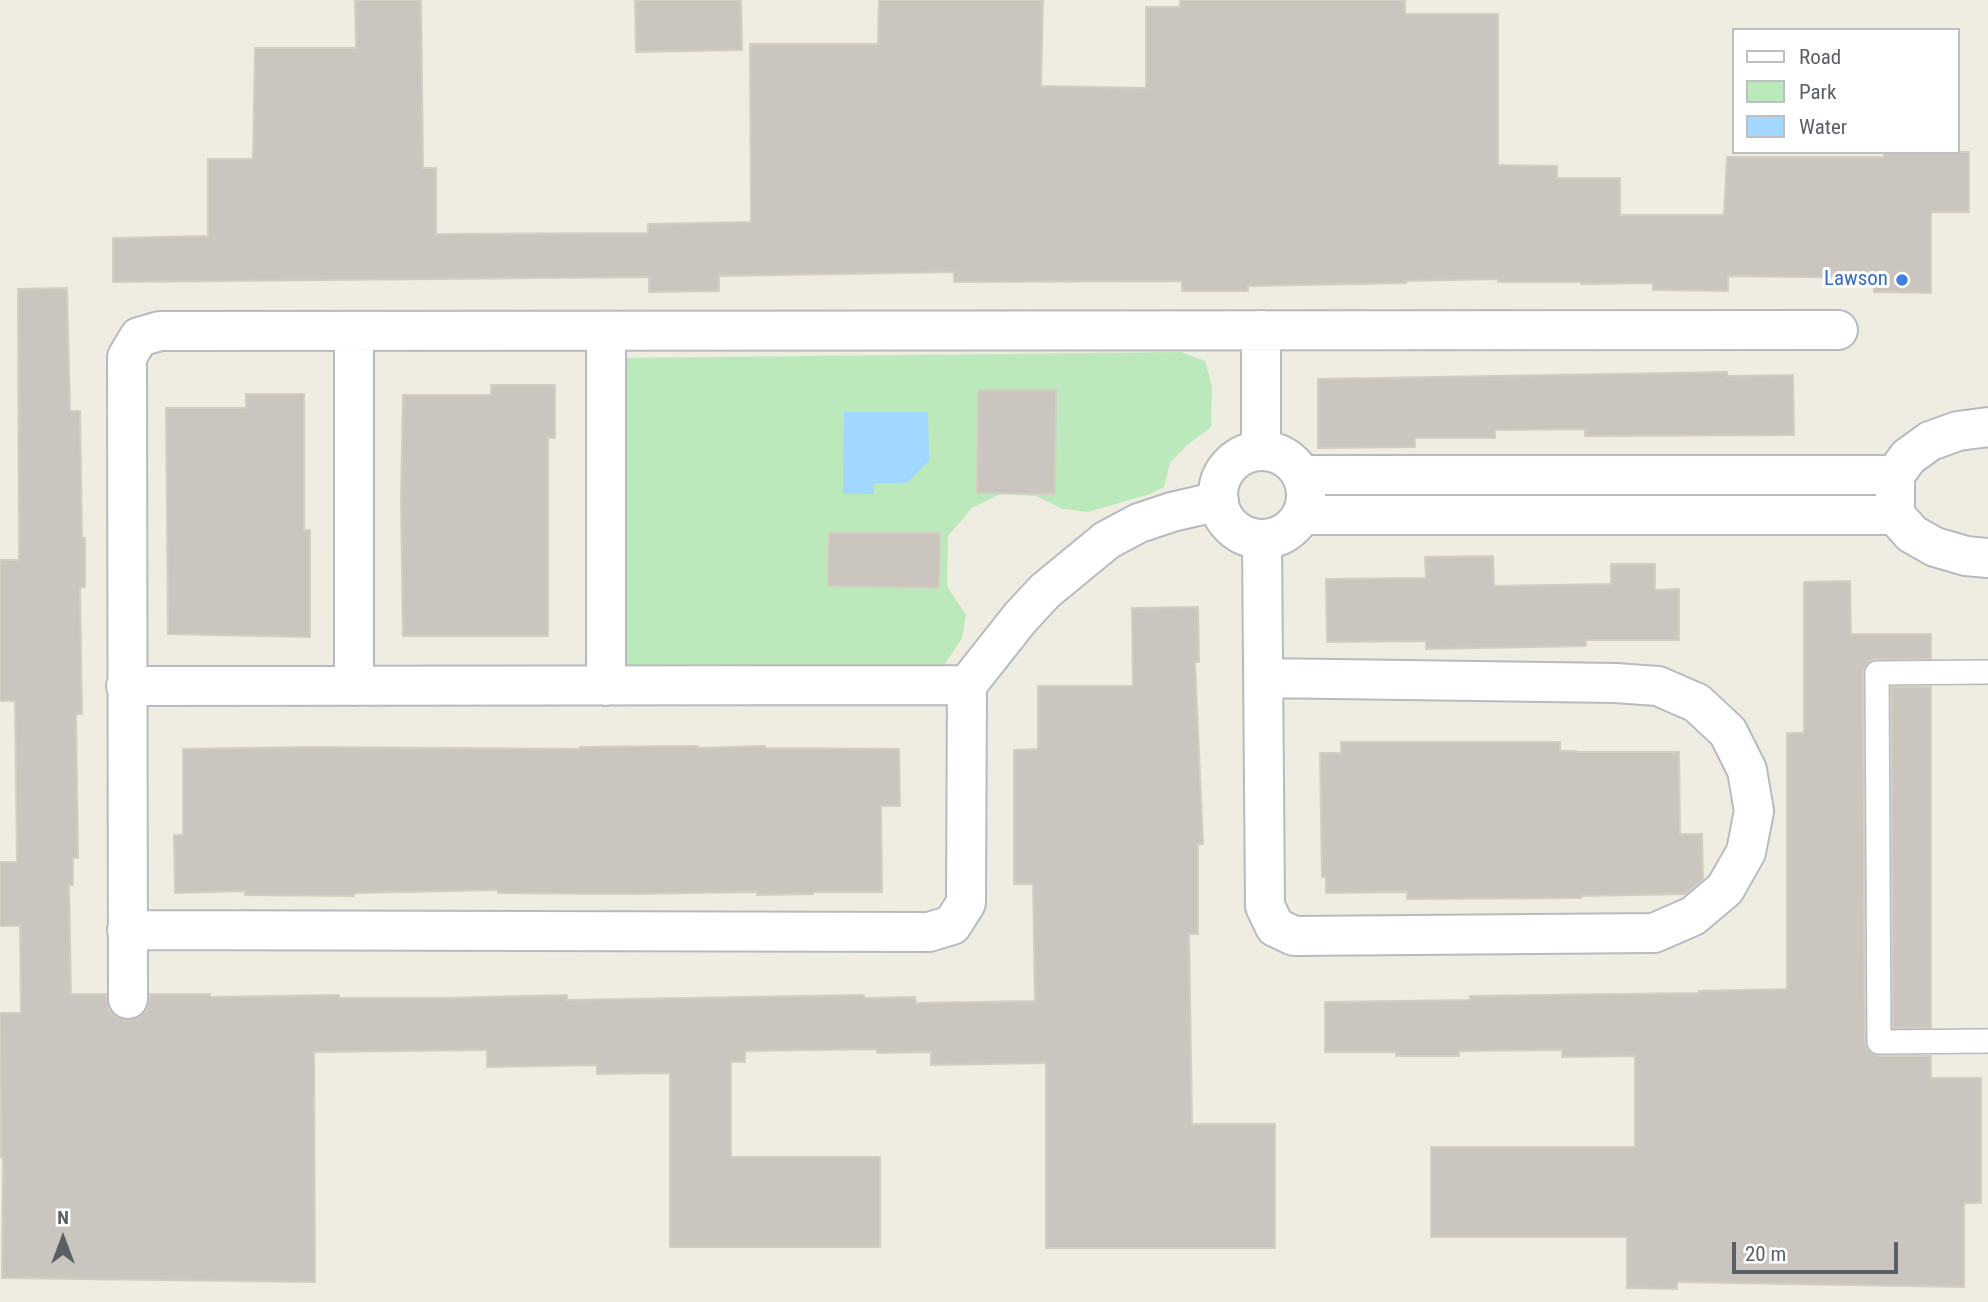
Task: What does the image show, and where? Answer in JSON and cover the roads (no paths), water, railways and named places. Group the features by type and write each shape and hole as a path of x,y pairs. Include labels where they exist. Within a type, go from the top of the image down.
{"street":[{"path":"1261,330 1261,451"},
{"path":"128,999 127,357 139,337 160,331 1838,330"},
{"path":"354,331 354,685"},
{"path":"606,331 606,685"},
{"path":"1988,427 1958,431 1930,441 1908,457 1895,475 1895,515 1912,534 1936,547 1966,556 1988,558"},
{"path":"1261,451 1284,457 1301,475 1307,501 1302,515 1286,533 1262,540 1246,537 1233,529 1223,517 1219,501 1221,478 1228,467 1249,453 1261,451"},
{"path":"1301,475 1895,475"},
{"path":"1765,475 1765,515"},
{"path":"127,930 929,932 952,925 966,903 967,685 1045,591 1107,540 1139,523 1219,501"},
{"path":"1302,515 1895,515"},
{"path":"1262,540 1265,906 1275,927 1294,936 1654,933 1693,916 1725,889 1746,852 1754,811 1752,797 1747,770 1728,732 1696,703 1658,686 1615,683 1264,678"},
{"path":"126,685 967,685"}],"lane":[{"path":"1988,672 1877,673 1879,1042 1988,1041"}],"water":[{"path":"844,412 928,412 929,461 907,483 874,483 874,494 843,494"}],"place":[{"name":"Lawson","path":"1902,280"}]}
